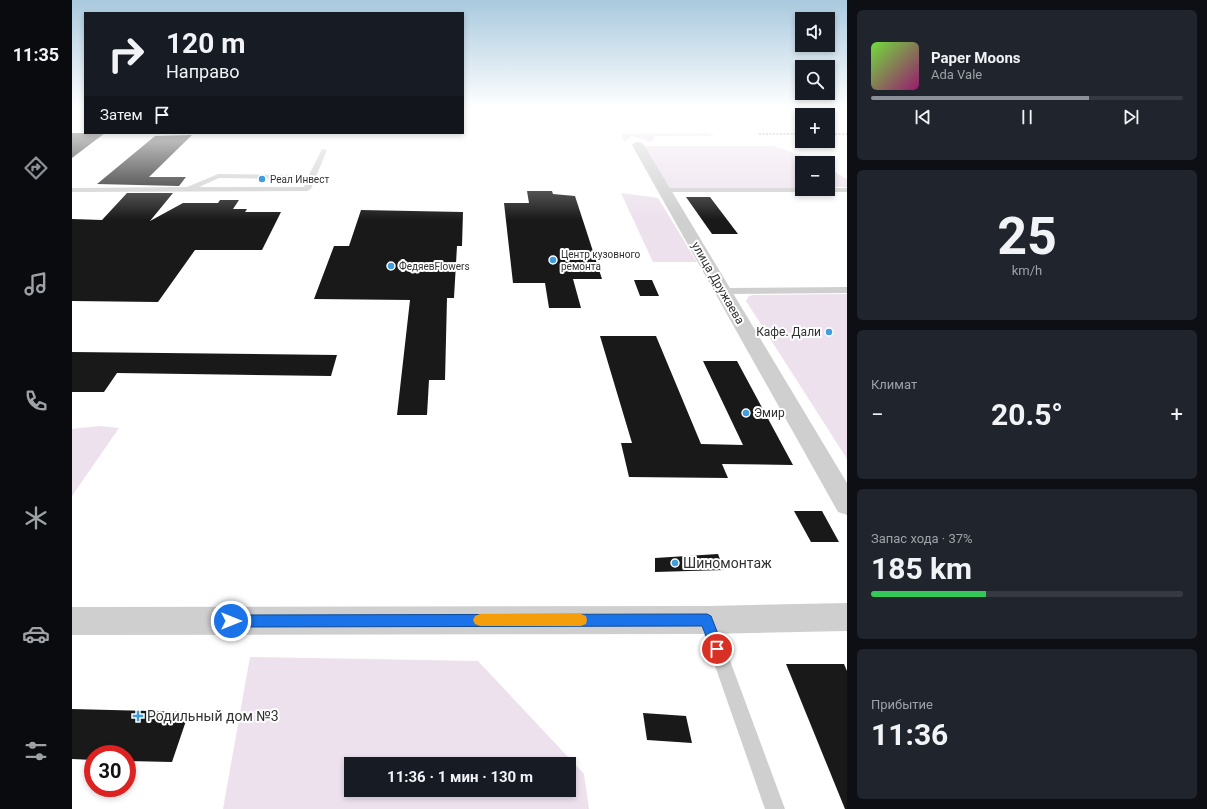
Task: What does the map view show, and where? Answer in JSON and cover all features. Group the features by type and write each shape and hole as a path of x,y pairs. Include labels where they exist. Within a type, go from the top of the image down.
{"street":[{"name":"улица Дружаева","path":"638,145 847,505"},
{"path":"72,622 707,620 847,617"}],"lane":[{"path":"72,190 307,189 324,150"},
{"path":"189,189 218,176 312,177"},
{"path":"665,190 847,190"},
{"path":"722,291 847,290"},
{"path":"707,620 775,809"}],"shaded area":[{"path":"643,146 773,146 803,156 795,156 795,188 668,189"},
{"path":"835,172 847,179 847,187 835,187"},
{"path":"621,193 658,198 697,262 653,262"},
{"path":"847,294 847,459 746,301 749,296 754,295"},
{"path":"99,426 119,428 72,496 72,429"},
{"path":"250,657 478,661 568,757 344,757 344,797 576,797 576,765 584,774 589,809 223,809"}],"building":[{"path":"72,145 89,145 72,158"},
{"path":"144,145 182,145 149,177 186,177 179,186 97,184"},
{"name":"Центр кузовного ремонта","path":"527,191 552,191 553,194 575,196 602,279 573,279 581,308 549,308 545,283 513,283 504,203 529,203"},
{"path":"127,193 173,193 150,221 183,203 218,203 220,200 239,200 233,209 247,209 245,212 281,212 262,250 195,250 158,302 72,301 72,219 102,220"},
{"path":"686,197 710,197 738,234 712,234"},
{"name":"ФедяевFlowers","path":"361,210 463,212 462,246 457,246 454,298 447,298 445,380 429,380 427,415 397,415 410,300 314,299 334,246 349,246"},
{"path":"634,280 652,280 659,296 640,296"},
{"path":"600,336 656,336 701,444 743,445 703,361 737,361 793,465 722,464 728,478 629,477 621,443 632,443"},
{"path":"72,352 337,355 331,376 117,373 104,392 72,392"},
{"path":"794,511 822,511 839,542 811,542"},
{"path":"718,554 724,570 655,572 655,558"},
{"path":"786,664 844,664 847,671 847,809 845,809"},
{"path":"72,709 189,712 172,762 136,761 136,745 84,745 84,760 72,759"},
{"path":"643,713 686,716 692,743 647,740"}],"slow traffic":[{"path":"480,620 581,620"}],"place":[{"name":"Реал Инвест","path":"262,179"},
{"name":"Центр кузовного ремонта","path":"553,260"},
{"name":"ФедяевFlowers","path":"391,266"},
{"name":"Кафе. Дали","path":"829,332"},
{"name":"Эмир","path":"746,413"},
{"name":"Шиномонтаж","path":"675,563"},
{"name":"Родильный дом №3","path":"138,716"}],"route":[{"path":"231,621 707,620 717,649"}]}
